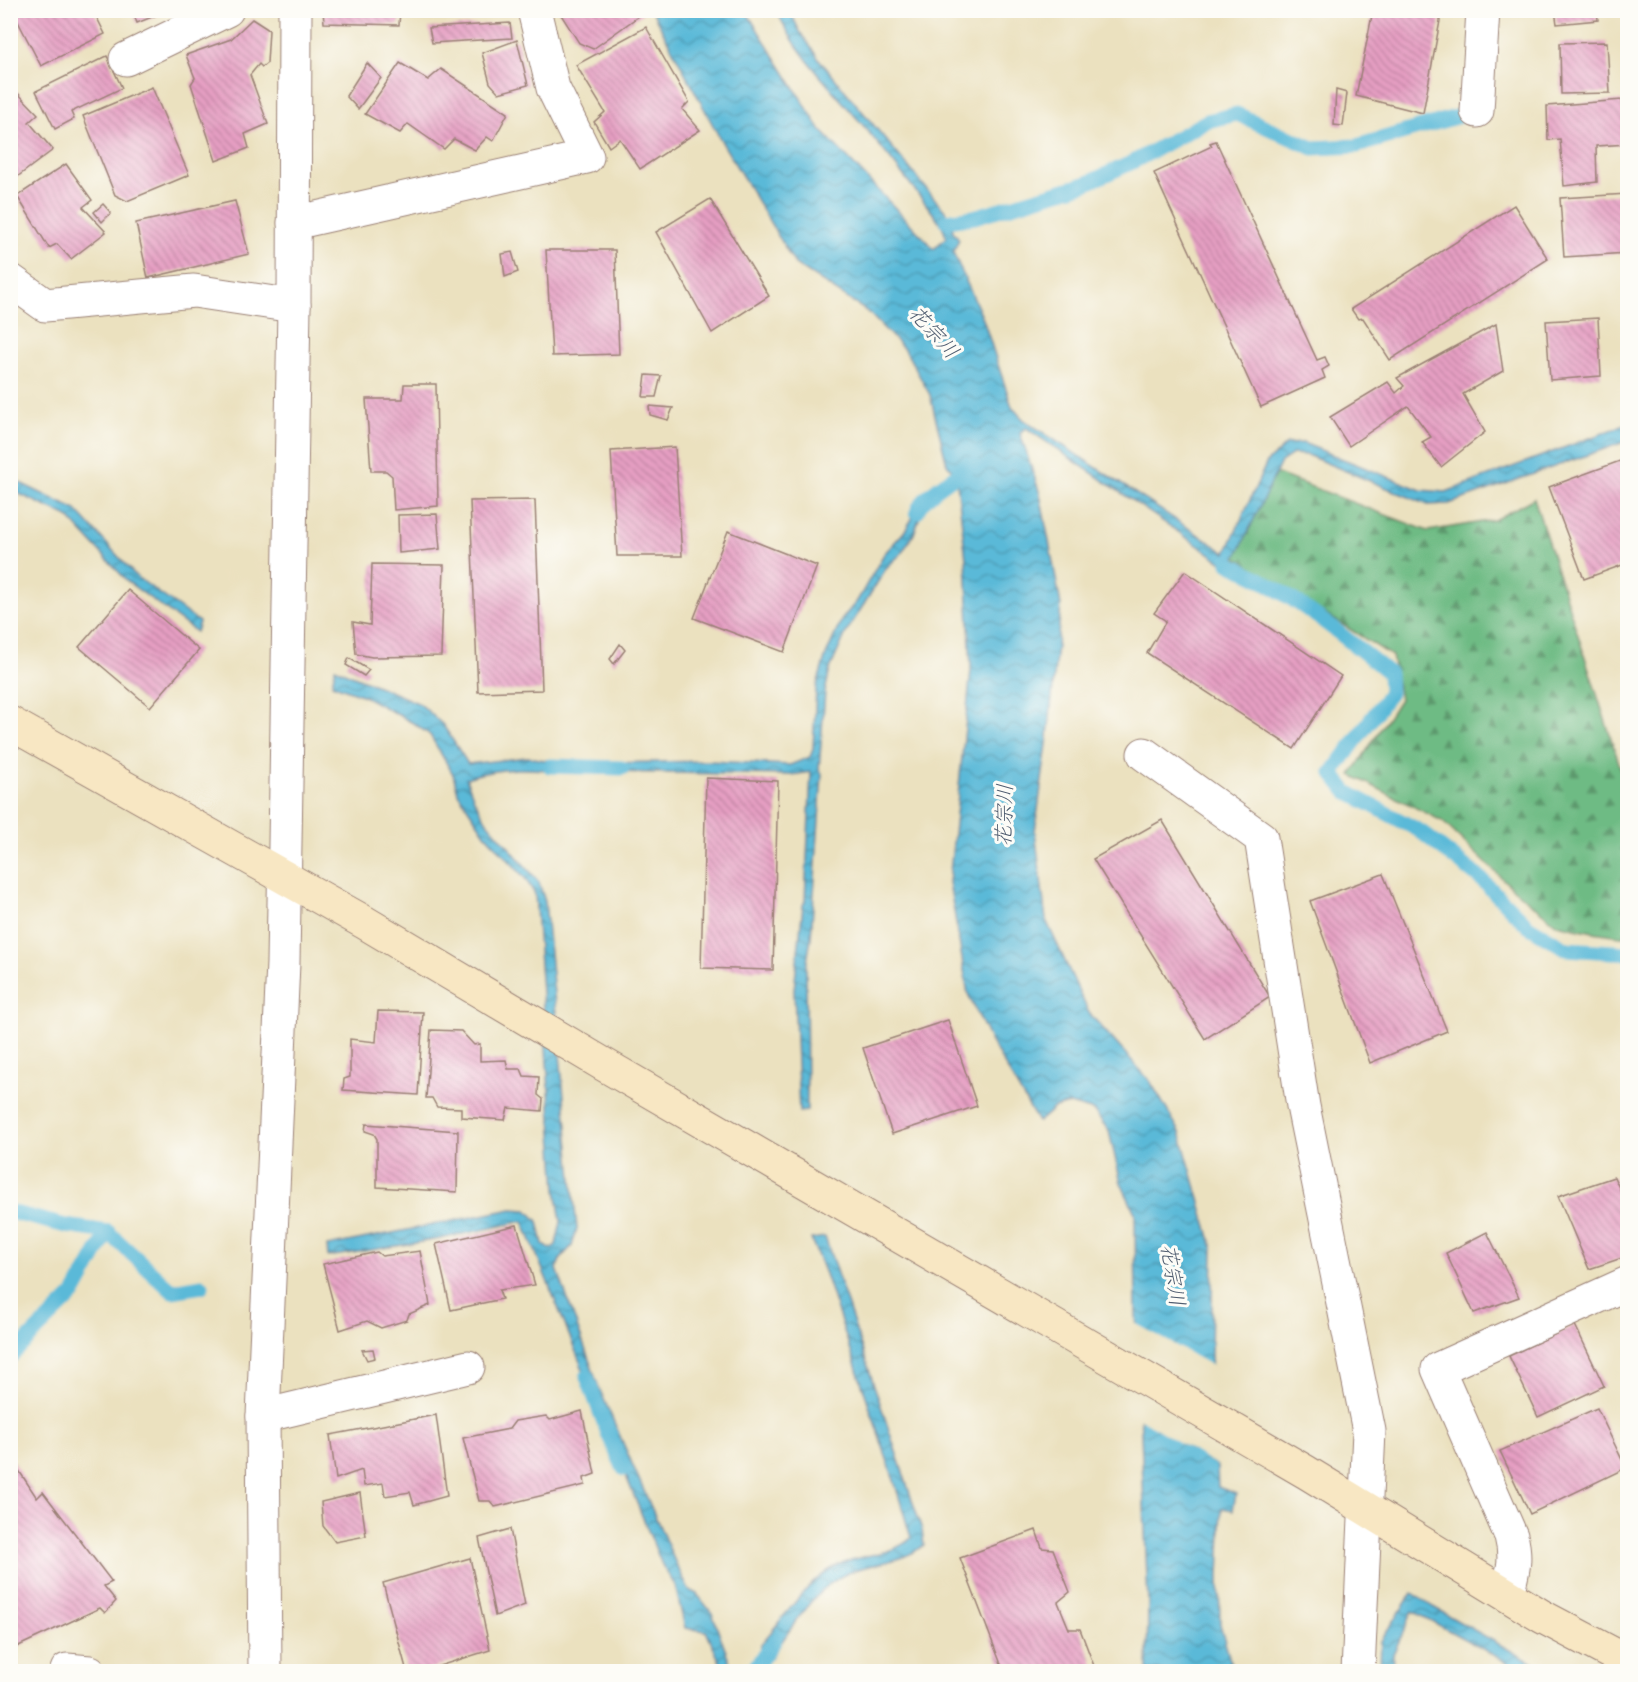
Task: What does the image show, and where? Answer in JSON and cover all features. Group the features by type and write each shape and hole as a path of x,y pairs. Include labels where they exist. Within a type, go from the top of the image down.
{"street":[{"path":"126,59 227,10"},
{"path":"265,1671 263,1416 285,877 294,306 295,10"},
{"path":"294,223 587,157 553,88 534,10"},
{"path":"1477,111 1483,10"},
{"path":"10,280 45,305 194,291 294,306"},
{"path":"10,723 285,877 1306,1472 1543,1617 1628,1662"},
{"path":"1144,754 1261,838 1302,1106 1369,1431 1358,1671"},
{"path":"1507,1594 1515,1563 1511,1536 1438,1369 1628,1283"},
{"path":"263,1416 468,1367"}],"green space":[{"path":"1275,473 1428,531 1494,520 1534,498 1627,788 1627,937 1557,924 1511,887 1442,821 1351,775 1400,699 1392,656 1231,554"}],"water":[{"name":"花宗川","path":"652,11 746,11 820,129 934,249 946,237 942,225 794,42 777,11 790,11 799,30 818,58 950,217 953,231 959,239 953,252 983,319 1012,407 1024,420 1226,553 1267,462 1287,444 1303,443 1421,490 1446,492 1627,424 1627,441 1449,504 1428,505 1307,455 1293,454 1281,462 1231,568 1026,428 1020,433 1040,494 1061,605 1048,737 1035,831 1046,920 1089,1013 1150,1081 1180,1132 1213,1248 1211,1355 1218,1487 1236,1494 1233,1510 1222,1508 1219,1576 1220,1624 1233,1671 1147,1671 1148,1603 1136,1312 1135,1213 1121,1183 1109,1131 1094,1111 1070,1104 1054,1108 1038,1122 991,1042 968,994 949,882 971,670 966,559 956,475 947,464 930,395 905,350 868,312 795,264 723,144"},
{"path":"10,478 76,510 137,577 199,622 196,632 128,582 68,517 11,490"},
{"path":"925,495 930,501 922,510 914,534 901,554 887,567 846,633 830,669 825,692 811,938 806,967 807,1111 799,1112 794,990 805,901 811,772 791,775 601,772 603,763 709,761 790,765 810,757 813,749 816,688 826,655 842,619 857,601 884,554 904,532 912,519 914,504"},
{"path":"335,668 420,704 443,725 468,764 527,757 569,764 570,772 518,769 492,771 466,778 474,799 487,822 539,882 545,902 577,1229 572,1246 560,1259 557,1269 599,1388 676,1564 689,1590 697,1594 712,1613 733,1671 724,1671 706,1631 685,1628 675,1585 662,1565 523,1221 440,1239 328,1257 327,1246 512,1209 527,1210 538,1221 543,1244 550,1249 556,1245 561,1222 556,1189 535,894 525,878 485,834 458,793 453,774 430,735 364,696 332,684"},
{"path":"825,1237 922,1530 924,1545 907,1555 850,1572 837,1579 814,1598 769,1660 760,1654 761,1644 818,1578 842,1563 896,1548 911,1538 893,1477 825,1274 811,1239"},
{"path":"1412,1593 1547,1671 1523,1671 1413,1611 1393,1654 1392,1671 1380,1671 1381,1641"}],"pier":[{"path":"1133,1322 1215,1367 1220,1467 1137,1417"}],"building":[{"path":"12,10 93,10 105,34 41,66"},
{"path":"132,10 167,10 167,11 137,23"},
{"path":"323,10 400,10 399,25 324,23"},
{"path":"558,10 641,10 643,13 593,49 579,43"},
{"path":"1373,10 1442,10 1423,113 1356,96"},
{"path":"1555,10 1597,10 1598,20 1557,24"},
{"path":"252,19 269,30 267,63 262,67 259,64 250,75 268,124 245,134 249,148 216,161 191,84 195,78 186,55 231,39"},
{"path":"510,23 512,38 432,43 429,28"},
{"path":"646,27 689,102 682,109 700,130 640,169 620,139 609,147 594,122 605,112 576,65"},
{"path":"517,40 528,85 499,93 490,83 482,53"},
{"path":"1607,42 1610,93 1561,94 1560,43"},
{"path":"107,56 122,88 71,112 74,119 55,129 36,91"},
{"path":"367,63 381,78 358,109 346,96"},
{"path":"400,63 428,80 441,69 508,113 493,141 487,137 475,150 454,139 444,149 408,124 400,133 365,114"},
{"path":"10,85 38,114 29,122 53,150 17,177 10,169"},
{"path":"152,87 189,175 127,201 115,195 83,116"},
{"path":"1336,90 1347,93 1343,126 1334,125"},
{"path":"1622,100 1628,144 1596,146 1597,182 1564,186 1560,139 1548,140 1547,106"},
{"path":"1216,141 1317,360 1325,357 1329,366 1322,370 1325,378 1261,407 1154,173 1212,146 1210,143"},
{"path":"66,164 92,200 83,207 106,232 71,259 57,244 49,248 17,196"},
{"path":"1628,194 1628,253 1564,257 1560,198"},
{"path":"710,199 769,296 712,333 656,232"},
{"path":"235,201 249,254 148,278 136,223"},
{"path":"103,204 111,213 102,222 94,212"},
{"path":"1514,205 1548,259 1390,360 1363,318 1358,319 1351,309"},
{"path":"546,250 615,250 619,354 552,356"},
{"path":"512,252 518,272 505,277 502,254"},
{"path":"1598,318 1601,376 1550,380 1546,321"},
{"path":"1496,324 1503,371 1463,394 1485,432 1441,467 1422,442 1431,437 1408,406 1349,446 1330,417 1388,382 1396,393 1404,386 1397,378"},
{"path":"646,375 661,376 656,397 643,397"},
{"path":"404,384 436,384 438,506 394,510 392,476 386,471 371,471 366,399 403,399"},
{"path":"649,406 673,408 668,420 650,415"},
{"path":"675,447 682,556 617,556 611,451"},
{"path":"1628,458 1628,563 1584,579 1549,487"},
{"path":"535,500 542,690 478,692 470,501"},
{"path":"437,514 440,549 399,553 398,515"},
{"path":"728,531 817,566 784,652 694,618"},
{"path":"372,564 444,565 441,656 372,657 356,654 353,622 370,625"},
{"path":"1185,571 1341,676 1294,749 1147,653 1166,621 1154,613"},
{"path":"128,590 199,650 150,707 79,647"},
{"path":"620,644 625,650 614,664 610,659"},
{"path":"349,658 369,670 364,676 346,665"},
{"path":"706,778 778,781 773,970 701,968"},
{"path":"1162,820 1270,997 1205,1039 1093,859"},
{"path":"1383,874 1447,1031 1370,1063 1310,901"},
{"path":"378,1011 423,1012 418,1095 343,1090 344,1079 350,1077 350,1039 376,1042"},
{"path":"948,1020 977,1106 892,1134 863,1048"},
{"path":"431,1030 461,1031 474,1045 480,1044 480,1061 506,1060 508,1069 521,1069 524,1076 539,1077 538,1095 543,1099 542,1111 508,1108 505,1120 461,1117 461,1108 437,1107 432,1098 426,1098"},
{"path":"366,1124 458,1131 457,1192 377,1187 377,1139 374,1134 365,1131"},
{"path":"1614,1177 1628,1207 1628,1256 1589,1269 1558,1196"},
{"path":"517,1225 535,1285 499,1290 502,1299 451,1310 436,1244"},
{"path":"1487,1232 1519,1297 1474,1313 1446,1253"},
{"path":"420,1251 430,1305 409,1314 407,1320 381,1328 367,1321 340,1330 323,1264 377,1252 382,1256"},
{"path":"1575,1325 1604,1386 1538,1417 1509,1356"},
{"path":"373,1349 375,1358 367,1360 362,1350"},
{"path":"1597,1408 1626,1468 1530,1514 1500,1451"},
{"path":"582,1411 595,1474 584,1478 585,1485 495,1507 490,1501 479,1501 463,1438 509,1429 515,1421 546,1416 550,1420"},
{"path":"436,1415 447,1496 414,1505 410,1492 385,1496 383,1483 364,1486 362,1470 336,1479 330,1435"},
{"path":"10,1457 37,1498 43,1492 112,1582 104,1586 116,1601 105,1613 100,1608 10,1650"},
{"path":"360,1493 366,1536 335,1542 323,1526 321,1502"},
{"path":"510,1529 525,1605 495,1616 479,1538"},
{"path":"1036,1530 1042,1548 1053,1549 1070,1592 1058,1602 1069,1629 1080,1629 1094,1666 1086,1672 1004,1672 960,1558"},
{"path":"470,1558 490,1650 420,1672 407,1672 383,1583"}],"waterway":[{"path":"947,221 974,217 1085,184 1133,162 1207,121 1237,114 1313,148 1357,146 1459,116"},
{"path":"917,512 933,492 973,464"},
{"path":"1229,563 1292,599 1389,673 1390,693 1332,773 1347,792 1420,831 1481,879 1528,926 1567,949 1628,953"},
{"path":"550,766 622,768"},
{"path":"10,1212 66,1226 108,1232 172,1291 202,1286"},
{"path":"10,1357 74,1294 108,1232"},
{"path":"587,1377 624,1469"},
{"path":"752,1672 775,1640"}]}
